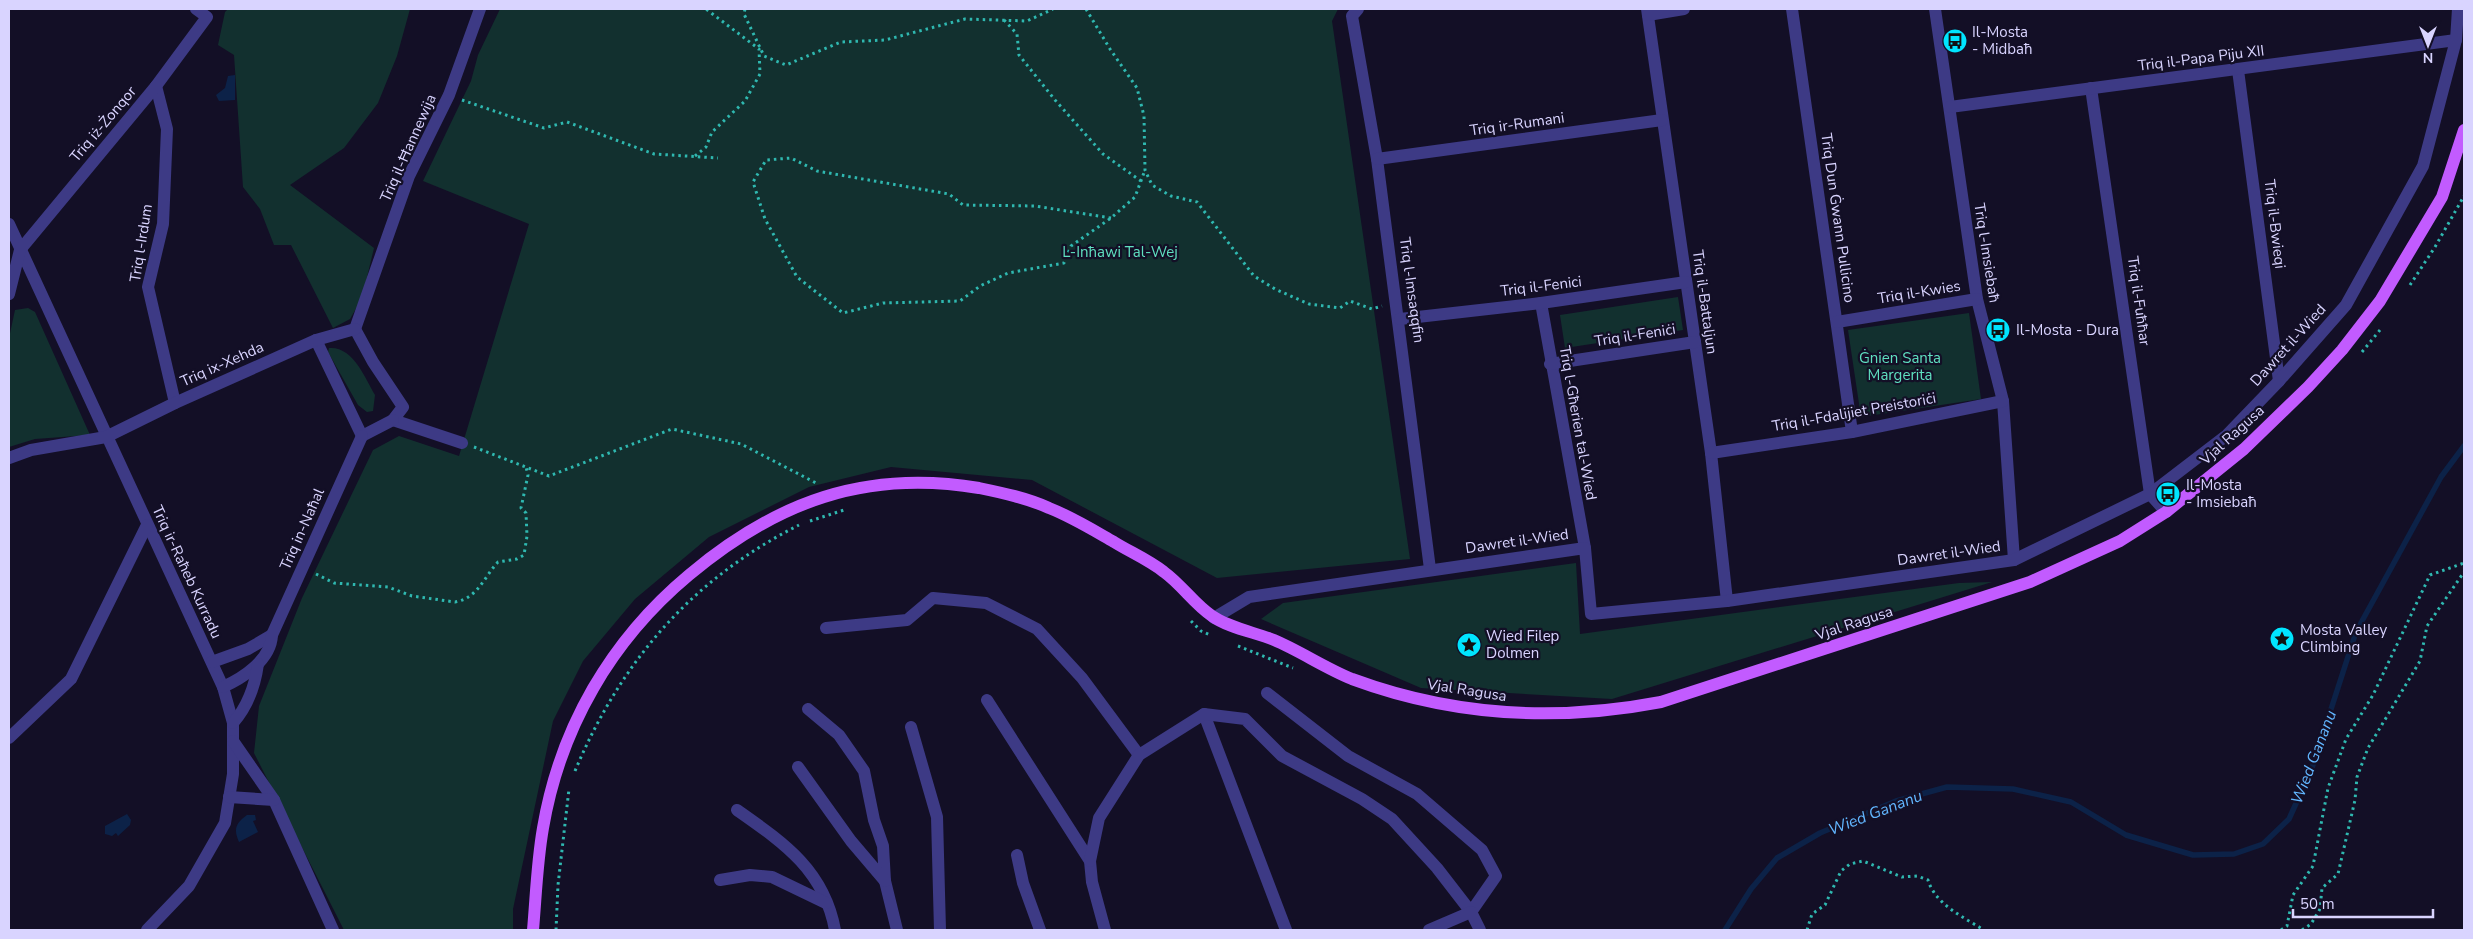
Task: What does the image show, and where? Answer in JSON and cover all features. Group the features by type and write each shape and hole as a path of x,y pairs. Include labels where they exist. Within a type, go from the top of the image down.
{"main road":[{"name":"Vjal Ragusa","path":"534,930 542,831 561,754 576,718 592,689 631,631 655,606 708,559 754,529 794,509 833,493 874,485 911,481 958,485 1001,492 1047,507 1089,528 1164,572 1214,618 1275,640 1349,678 1433,703 1512,713 1598,712 1652,704 1682,696 2030,582 2120,541 2166,512 2244,448 2308,387 2342,350 2380,301 2442,196 2464,130"}],"street":[{"name":"Triq iż-Żonqor","path":"20,250 156,86 207,17 196,9"},
{"name":"Triq il-Ħannewija","path":"355,329 409,176 449,95 480,9"},
{"path":"1648,12 1684,9"},
{"name":"Triq Dun Ġwann Pullicino","path":"1792,9 1852,432"},
{"name":"Triq l-Imsiebaħ","path":"1935,9 1976,298 2003,400 2014,560"},
{"name":"Dawret il-Wied","path":"1214,618 1249,597 1430,569 1585,548 1591,614 1727,601 2014,560 2150,494 2227,435 2279,381 2346,305 2423,166 2456,40 2458,9"},
{"name":"Triq il-Battaljun","path":"1648,12 1711,453 1727,601"},
{"name":"Triq l-Imsaqqfin","path":"1355,13 1378,159 1400,319 1430,569"},
{"name":"Triq il-Papa Piju XII","path":"1950,107 2456,40"},
{"name":"Triq il-Bwieqi","path":"2238,70 2279,381"},
{"name":"Triq l-Irdum","path":"156,86 167,129 163,224 148,287 174,403"},
{"name":"Triq il-Fuħħar","path":"2091,88 2150,494"},
{"name":"Triq ir-Rumani","path":"1378,159 1662,120"},
{"name":"Triq ir-Raħeb Kurradu","path":"9,224 106,437 212,662 223,687 233,723 233,774 225,823 189,886 147,930"},
{"path":"9,294 20,250"},
{"name":"Triq il-Fenici","path":"1400,319 1541,304 1686,282"},
{"name":"Triq il-Kwies","path":"1837,322 1976,298"},
{"name":"Triq l-Għerien tal-Wied","path":"1541,304 1550,364 1585,548"},
{"path":"316,340 362,436 393,420 403,407 373,362 355,329"},
{"name":"Triq ix-Xehda","path":"106,437 174,403 316,340 355,329"},
{"name":"Triq il-Feniċi","path":"1550,364 1695,342"},
{"name":"Triq il-Fdalijiet Preistoriċi","path":"1711,453 1852,432 2003,400"},
{"path":"393,420 462,443"},
{"name":"Triq in-Naħal","path":"233,723 244,711 256,681 258,664 272,641 272,635 362,436"},
{"path":"9,458 31,450 106,437"},
{"path":"2150,494 2166,512"},
{"path":"9,738 71,678 147,525"},
{"path":"826,628 907,620 933,598 986,603 1037,629 1082,678 1139,755"},
{"path":"212,662 248,649 272,635"},
{"name":"Triq in-Naħal","path":"223,687 258,664"},
{"path":"1267,693 1348,756 1417,794 1482,850 1496,876 1471,912 1429,930"},
{"path":"987,700 1090,861"},
{"path":"808,709 839,735 864,771 874,820 883,846 884,881 897,930"},
{"path":"1204,714 1286,930"},
{"path":"1105,930 1092,882 1090,861 1099,818 1139,755 1204,714 1245,719 1282,756 1362,799 1392,819 1437,868 1471,912 1480,930"},
{"path":"911,727 937,817 940,930"},
{"path":"233,740 274,800 333,930"},
{"path":"798,767 851,841 884,881"},
{"path":"229,797 274,800"},
{"path":"737,810 772,834 811,871 826,903 835,930"},
{"path":"1017,855 1024,883 1040,930"},
{"path":"720,880 750,875 772,877 826,903"}],"path":[{"path":"694,157 706,147 712,132 745,101 760,74 759,49 706,9"},
{"path":"745,9 744,14 764,56 786,65 841,42 885,40 966,19 1027,21 1053,9"},
{"path":"1086,9 1110,49 1137,88 1144,116 1145,170 1135,196 1111,218 1071,246 1064,263 1008,273 980,286 960,301 883,302 843,313 796,277 765,219 753,182 766,160 791,158 817,171 949,194 963,205 1035,206 1111,218"},
{"path":"1004,20 1017,34 1019,55 1056,100 1103,154 1141,181"},
{"path":"449,95 544,128 567,122 654,154 718,158"},
{"path":"1145,170 1152,185 1171,196 1197,202 1254,276 1275,289 1309,304 1340,308 1350,301 1372,309 1397,303"},
{"path":"2408,288 2435,247 2464,196"},
{"path":"2355,359 2369,345 2380,329"},
{"path":"462,443 549,476 672,429 740,444 817,484"},
{"path":"303,566 334,583 388,587 412,596 455,602 462,601 480,589 498,562 517,559 524,555 527,536 526,513 521,508 528,475 526,467"},
{"path":"574,773 592,730 634,662 689,601 736,561 770,540 802,524 852,507"},
{"path":"2281,930 2287,926 2293,895 2313,866 2328,788 2346,739 2373,695 2430,575 2464,563"},
{"path":"2302,930 2311,924 2320,910 2322,888 2338,874 2355,800 2357,777 2368,748 2420,661 2427,626 2464,572"},
{"path":"1188,618 1201,631 1218,638"},
{"path":"1236,645 1297,670"},
{"path":"556,930 562,840 570,782"},
{"path":"1807,930 1812,914 1825,905 1841,871 1850,864 1863,861 1902,877 1916,876 1928,880 1932,892 1957,913 1984,930"}],"green space":[{"path":"228,9 410,9 397,56 378,103 344,148 290,185 374,248 362,298 350,319 333,328 291,245 274,245 260,209 243,187 234,55 218,45 225,12"},
{"name":"L-Inħawi Tal-Wej","path":"500,9 1338,9 1332,21 1410,559 1217,578 1032,480 891,467 809,487 709,537 635,599 583,661 553,721 513,909 513,930 344,930 254,753 259,706 302,598 373,450 399,436 459,456 529,224 423,181 471,81 478,55"},
{"path":"1678,297 1683,330 1565,348 1560,315"},
{"path":"28,308 35,312 90,435 35,439 9,447 9,338 15,310"},
{"name":"Ġnien Santa Margerita","path":"1969,313 1981,399 1861,417 1848,330"},
{"path":"329,348 345,352 357,364 375,395 373,411 367,412 358,405 328,352"},
{"path":"1576,563 1580,634 1959,583 1992,582 1612,699 1421,688 1261,619 1283,603"}],"water":[{"path":"235,75 235,100 219,101 216,95 225,88 228,76"},
{"path":"127,814 131,820 130,825 118,836 116,833 112,836 105,834 105,826"},
{"path":"247,815 255,815 256,820 253,821 258,832 239,842 236,830 240,821"}],"waterway":[{"name":"Wied Gananu","path":"1725,930 1751,889 1777,858 1820,833 1896,801 1947,787 2013,789 2071,802 2126,835 2193,855 2234,854 2263,844 2289,819 2312,768 2356,632 2441,477 2464,446"}],"place":[{"name":"Il-Mosta - Midbaħ","path":"1955,41"},
{"name":"Il-Mosta - Dura","path":"1998,330"},
{"name":"Il-Mosta - Imsiebaħ","path":"2168,494"},
{"name":"Mosta Valley Climbing","path":"2282,639"},
{"name":"Wied Filep Dolmen","path":"1469,645"}]}
